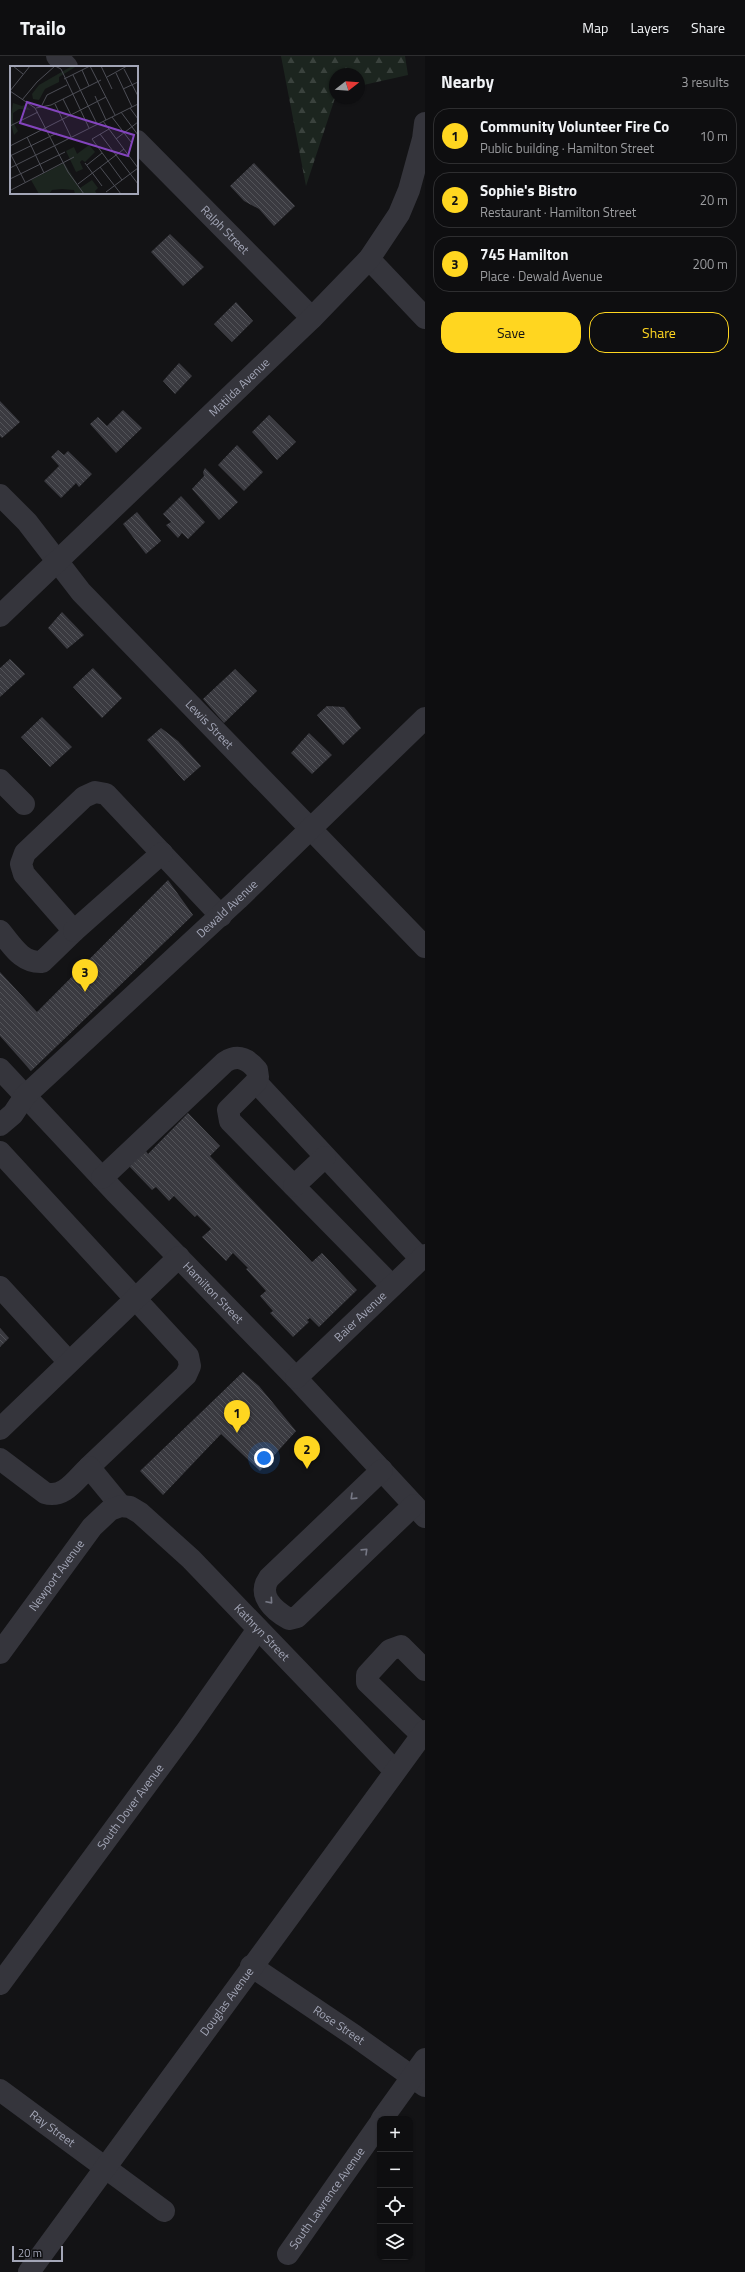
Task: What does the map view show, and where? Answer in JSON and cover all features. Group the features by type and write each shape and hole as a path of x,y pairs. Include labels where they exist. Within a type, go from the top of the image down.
{"street":[{"path":"57,56 66,66"},
{"name":"Matilda Avenue","path":"0,616 312,318 370,258 399,214 413,175 423,139 425,123"},
{"name":"Ralph Street","path":"138,142 312,318"},
{"path":"370,258 425,318"},
{"name":"Lewis Street","path":"0,495 27,522 82,592 425,947"},
{"name":"Dewald Avenue","path":"0,1125 13,1114 25,1096 221,916 425,718"},
{"path":"0,780 24,804"},
{"path":"74,931 24,874 21,864 25,853 84,797 95,792 106,794 221,916"},
{"path":"0,931 22,957 32,963 42,962 74,931 162,853"},
{"path":"102,1178 231,1059 244,1059 252,1064 257,1070 258,1077 256,1082 230,1108 227,1115 230,1121 392,1286"},
{"name":"Hamilton Street","path":"0,1069 102,1178 296,1378 419,1511"},
{"path":"256,1082 325,1157 423,1257"},
{"path":"0,1152 188,1356 190,1366 186,1375 62,1493 54,1496 46,1493 0,1459"},
{"path":"294,1186 325,1157"},
{"path":"0,1428 178,1257"},
{"name":"Baier Avenue","path":"296,1378 423,1257"},
{"path":"0,1288 69,1362"},
{"path":"89,1467 121,1506"},
{"path":"382,1470 269,1578 264,1585 265,1596 281,1614 289,1619 297,1618 419,1511"},
{"name":"Kathryn Street","path":"121,1506 130,1507 140,1513 191,1559 395,1771"},
{"name":"Newport Avenue","path":"0,1653 92,1527 110,1510 121,1506"},
{"name":"South Dover Avenue","path":"0,1984 187,1730 258,1629"},
{"path":"423,1733 367,1682 367,1675 390,1650 401,1646 425,1670"},
{"name":"Douglas Avenue","path":"29,2272 251,1966 423,1733"},
{"name":"Rose Street","path":"251,1966 419,2081"},
{"path":"385,2116 419,2081 425,2059"},
{"name":"Ray Street","path":"0,2090 164,2211"},
{"name":"South Lawrence Avenue","path":"288,2254 377,2127"}],"green space":[{"path":"281,56 405,56 408,75 365,85 365,68 329,68 329,104 333,104 306,186"}],"building":[{"path":"254,163 295,206 274,226 259,209 244,201 230,186"},
{"path":"170,234 204,267 183,286 151,252"},
{"path":"236,302 253,321 232,342 214,324"},
{"path":"179,363 192,376 175,394 163,381"},
{"path":"0,401 20,422 2,438 0,436"},
{"path":"123,410 142,428 116,453 90,424 98,417 107,426"},
{"path":"269,415 296,442 277,460 252,432"},
{"path":"237,445 263,472 244,491 218,465"},
{"path":"58,450 64,455 68,451 92,474 79,487 76,483 61,498 44,481 59,466 51,457"},
{"path":"205,468 238,502 219,520 192,489 204,476 203,472"},
{"path":"181,496 205,522 188,539 182,533 178,538 166,525 171,522 163,514"},
{"path":"137,512 161,541 146,554 123,524"},
{"path":"62,612 84,635 67,649 48,628"},
{"path":"10,659 25,674 0,697 0,668"},
{"path":"93,668 122,698 102,718 73,687"},
{"path":"235,669 257,691 224,723 203,699"},
{"path":"327,706 344,707 361,728 343,745 317,715"},
{"path":"42,717 72,747 50,767 21,737"},
{"path":"161,728 178,741 201,766 184,781 147,740"},
{"path":"309,733 332,755 312,774 291,753"},
{"path":"168,880 193,915 31,1071 0,1036 0,972 37,1012"},
{"path":"188,1113 220,1146 210,1156 312,1262 322,1253 357,1290 319,1327 310,1318 307,1320 309,1322 293,1337 270,1313 273,1311 260,1296 266,1291 246,1269 248,1268 233,1253 226,1261 202,1237 211,1229 197,1215 195,1217 174,1196 169,1201 156,1187 152,1190 129,1166 146,1151 148,1154"},
{"path":"0,1328 9,1338 0,1347"},
{"path":"243,1372 259,1386 296,1431 260,1471 221,1434 163,1495 140,1471"}],"place":[{"name":"745 Hamilton","path":"85,992"},
{"name":"Community Volunteer Fire Co","path":"237,1433"},
{"name":"Sophie's Bistro","path":"307,1469"}]}
